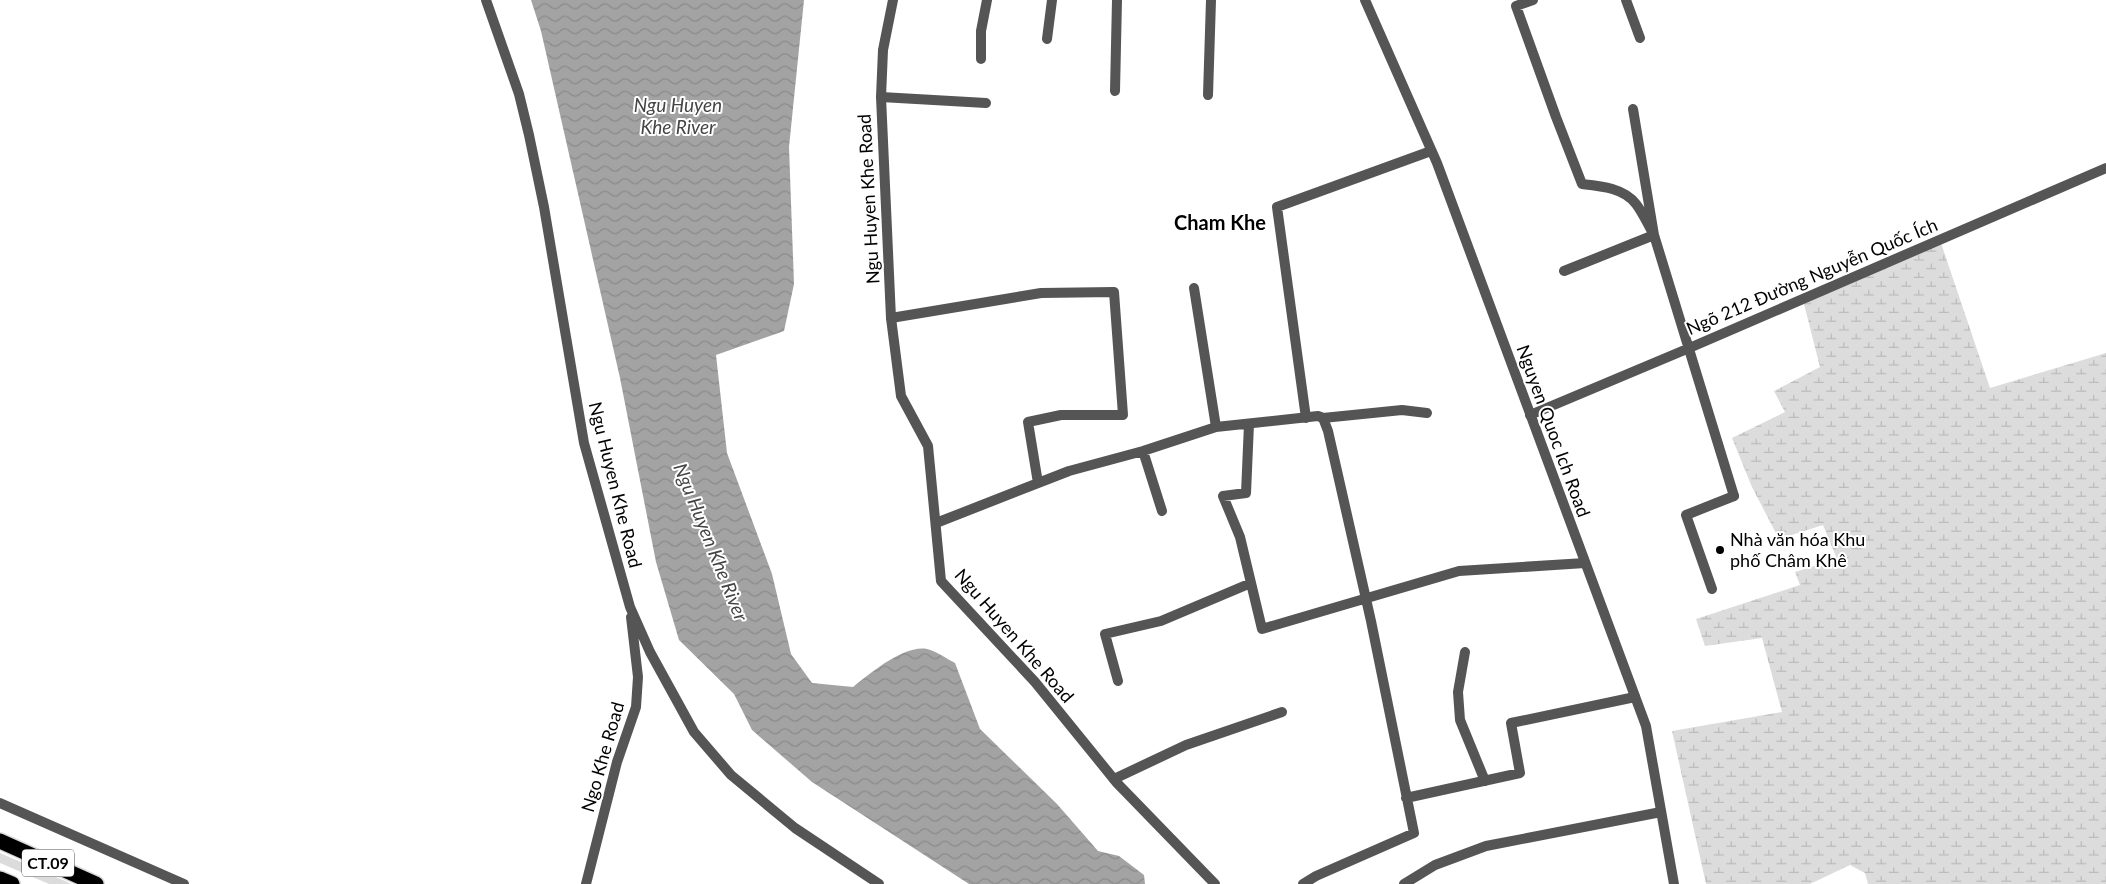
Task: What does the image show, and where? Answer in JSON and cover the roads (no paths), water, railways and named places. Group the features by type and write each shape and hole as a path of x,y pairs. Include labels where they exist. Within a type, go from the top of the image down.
{"highway":[{"name":"CT.09","path":"0,841 96,884"},
{"name":"CT.09","path":"0,879 12,884"}],"street":[{"name":"Ngu Huyen Khe Road","path":"486,0 519,94 529,136 544,206 584,443 630,607 650,652 694,732 732,775 795,828 879,884"},
{"name":"Ngu Huyen Khe Road","path":"892,0 883,50 881,97 891,318 901,396 928,446 941,581 1035,682 1114,778 1215,884"},
{"path":"981,59 981,31 987,0"},
{"path":"1047,39 1052,0"},
{"path":"1115,92 1117,0"},
{"path":"1208,95 1211,0"},
{"name":"Nguyen Quoc Ich Road","path":"1365,0 1431,151 1646,726 1674,884"},
{"path":"1533,0 1516,6 1582,184 1604,186 1627,196 1636,204 1654,235"},
{"path":"1626,0 1640,38"},
{"path":"881,97 986,103"},
{"path":"1633,109 1654,235 1687,349 1734,496 1686,515 1712,589"},
{"path":"1306,418 1277,207 1431,151"},
{"name":"Ngõ 212 Đường Nguyễn Quốc Ích","path":"1530,415 2106,168"},
{"path":"1564,271 1654,235"},
{"path":"1194,288 1216,427"},
{"path":"891,318 1041,293 1114,292 1122,415 1061,415 1028,422 1038,483"},
{"path":"936,523 1069,471 1143,451 1216,427 1402,410 1427,413"},
{"path":"1303,884 1316,876 1414,833 1365,598 1328,431 1323,418"},
{"path":"1249,424 1246,493 1224,496 1240,537 1262,629 1459,571 1585,563"},
{"path":"1143,451 1162,511"},
{"path":"1118,681 1105,634 1161,621 1251,583"},
{"name":"Ngo Khe Road","path":"586,884 617,762 636,707 638,677 630,607"},
{"path":"1465,652 1458,692 1460,720 1485,781"},
{"path":"1406,798 1520,773 1511,723 1635,697"},
{"path":"1114,778 1186,745 1282,712"},
{"path":"0,804 184,884"},
{"path":"1404,884 1434,866 1486,846 1661,812"}],"water":[{"name":"Ngu Huyen Khe River","path":"531,0 804,0 789,147 794,284 784,331 716,355 727,453 772,574 791,654 812,683 853,687 887,662 908,651 927,649 955,663 980,729 1057,804 1098,851 1119,856 1144,875 1145,884 969,884 812,782 752,730 734,694 679,640 656,562 620,378 541,31"}],"place":[{"name":"Nhà văn hóa Khu phố Châm Khê","path":"1720,550"}],"district":[{"name":"Cham Khe","path":"1220,223"}]}
